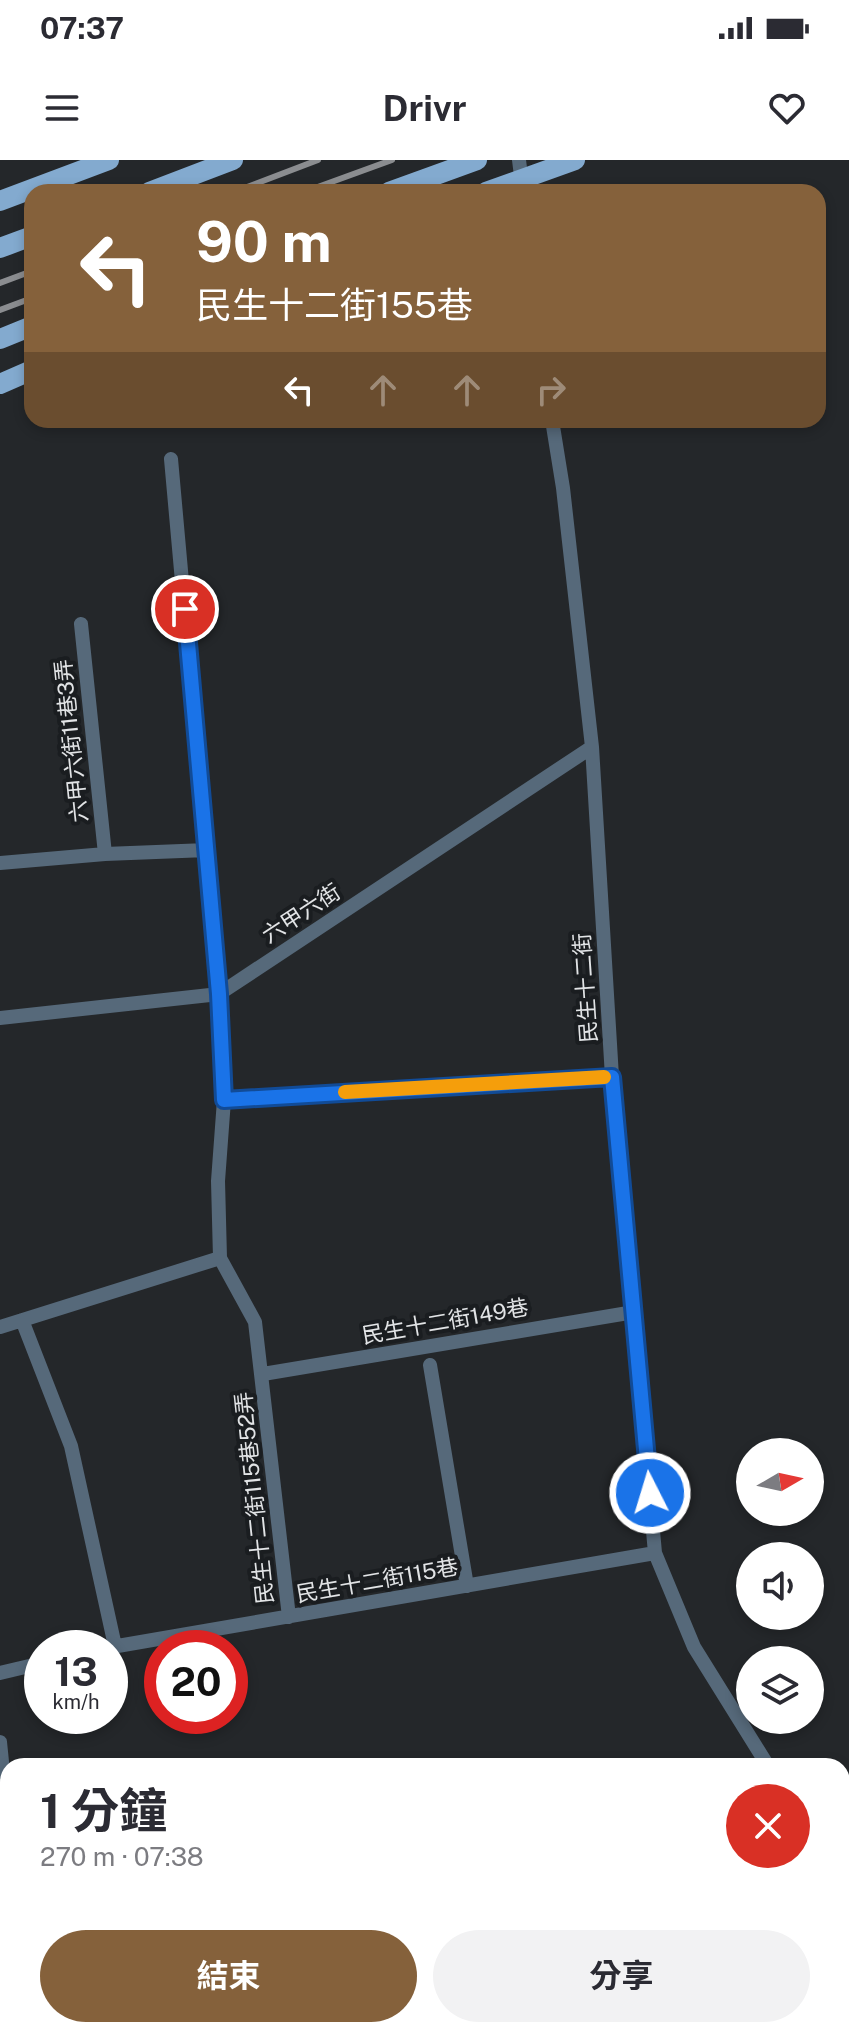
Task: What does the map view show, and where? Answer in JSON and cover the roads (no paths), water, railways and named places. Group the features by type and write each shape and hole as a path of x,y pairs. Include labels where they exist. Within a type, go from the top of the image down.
{"main road":[{"path":"45,184 109,160"},
{"path":"170,184 233,160"},
{"path":"411,184 477,160"},
{"path":"521,177 575,160"},
{"path":"0,201 24,192"},
{"path":"0,248 24,239"},
{"path":"0,339 24,329"},
{"path":"0,384 24,374"}],"lane":[{"name":"民生十二街","path":"553,428 563,488 592,747 612,1077 655,1553 694,1647 763,1758"},
{"path":"0,1327 220,1258 218,1181 224,1100 219,994 171,459"},
{"name":"六甲六街11巷3弄","path":"81,624 105,854"},
{"name":"六甲六街","path":"0,1018 219,994 592,747"},
{"path":"0,863 105,854 207,850"},
{"path":"224,1100 612,1077"},
{"name":"民生十二街115巷52弄","path":"220,1258 255,1322 289,1617"},
{"name":"民生十二街149巷","path":"263,1374 634,1312"},
{"path":"22,1320 71,1446 107,1630"},
{"path":"430,1365 467,1586"},
{"name":"民生十二街115巷","path":"128,1644 655,1553"},
{"path":"0,1673 24,1667"}],"railway":[{"path":"255,184 318,160"},
{"path":"326,184 392,160"},
{"path":"0,283 24,274"},
{"path":"0,310 24,301"}]}
